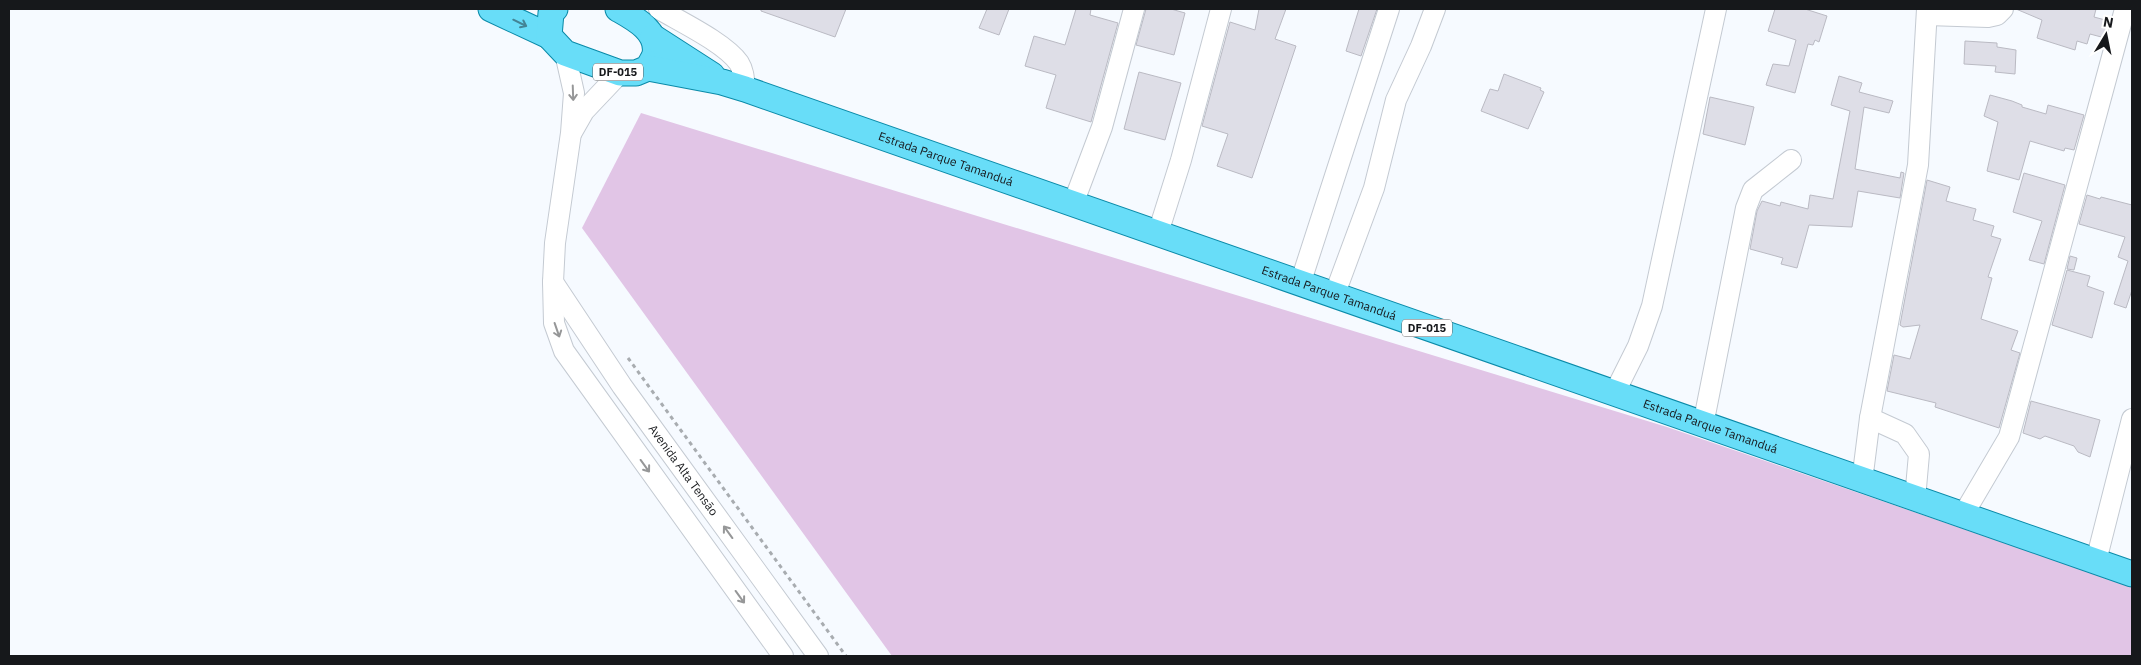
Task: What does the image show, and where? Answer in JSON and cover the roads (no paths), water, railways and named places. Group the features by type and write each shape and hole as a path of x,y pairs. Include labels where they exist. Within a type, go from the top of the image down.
{"main road":[{"name":"DF-015","path":"491,9 557,45 620,73 636,73 648,68 655,54 653,37 638,20 618,9"},
{"path":"555,9 551,13 557,45"},
{"name":"Estrada Parque Tamanduá","path":"653,37 734,86"},
{"name":"Estrada Parque Tamanduá","path":"648,68 734,86 2132,574"}],"street":[{"path":"659,9 717,43 738,62 744,74 734,86"},
{"path":"1073,204 1102,126 1134,9"},
{"path":"1158,233 1181,160 1221,9"},
{"path":"1300,284 1389,9"},
{"path":"1334,296 1374,188 1396,100 1421,46 1435,9"},
{"path":"1614,394 1638,346 1652,306 1716,9"},
{"path":"1862,481 1870,418 1918,165 1927,12 1988,17 1997,15 2002,9"},
{"path":"1963,516 2009,436 2125,9"},
{"path":"557,45 574,93 571,133 555,243 553,282 554,323 564,351 783,656"},
{"path":"571,133 584,111 620,73"},
{"path":"1703,425 1746,208 1753,190 1792,160"},
{"name":"Avenida Alta Tensāo","path":"553,282 622,386 818,656"},
{"path":"1870,418 1906,434 1919,454 1914,499"},
{"path":"2096,561 2132,419"}]}
